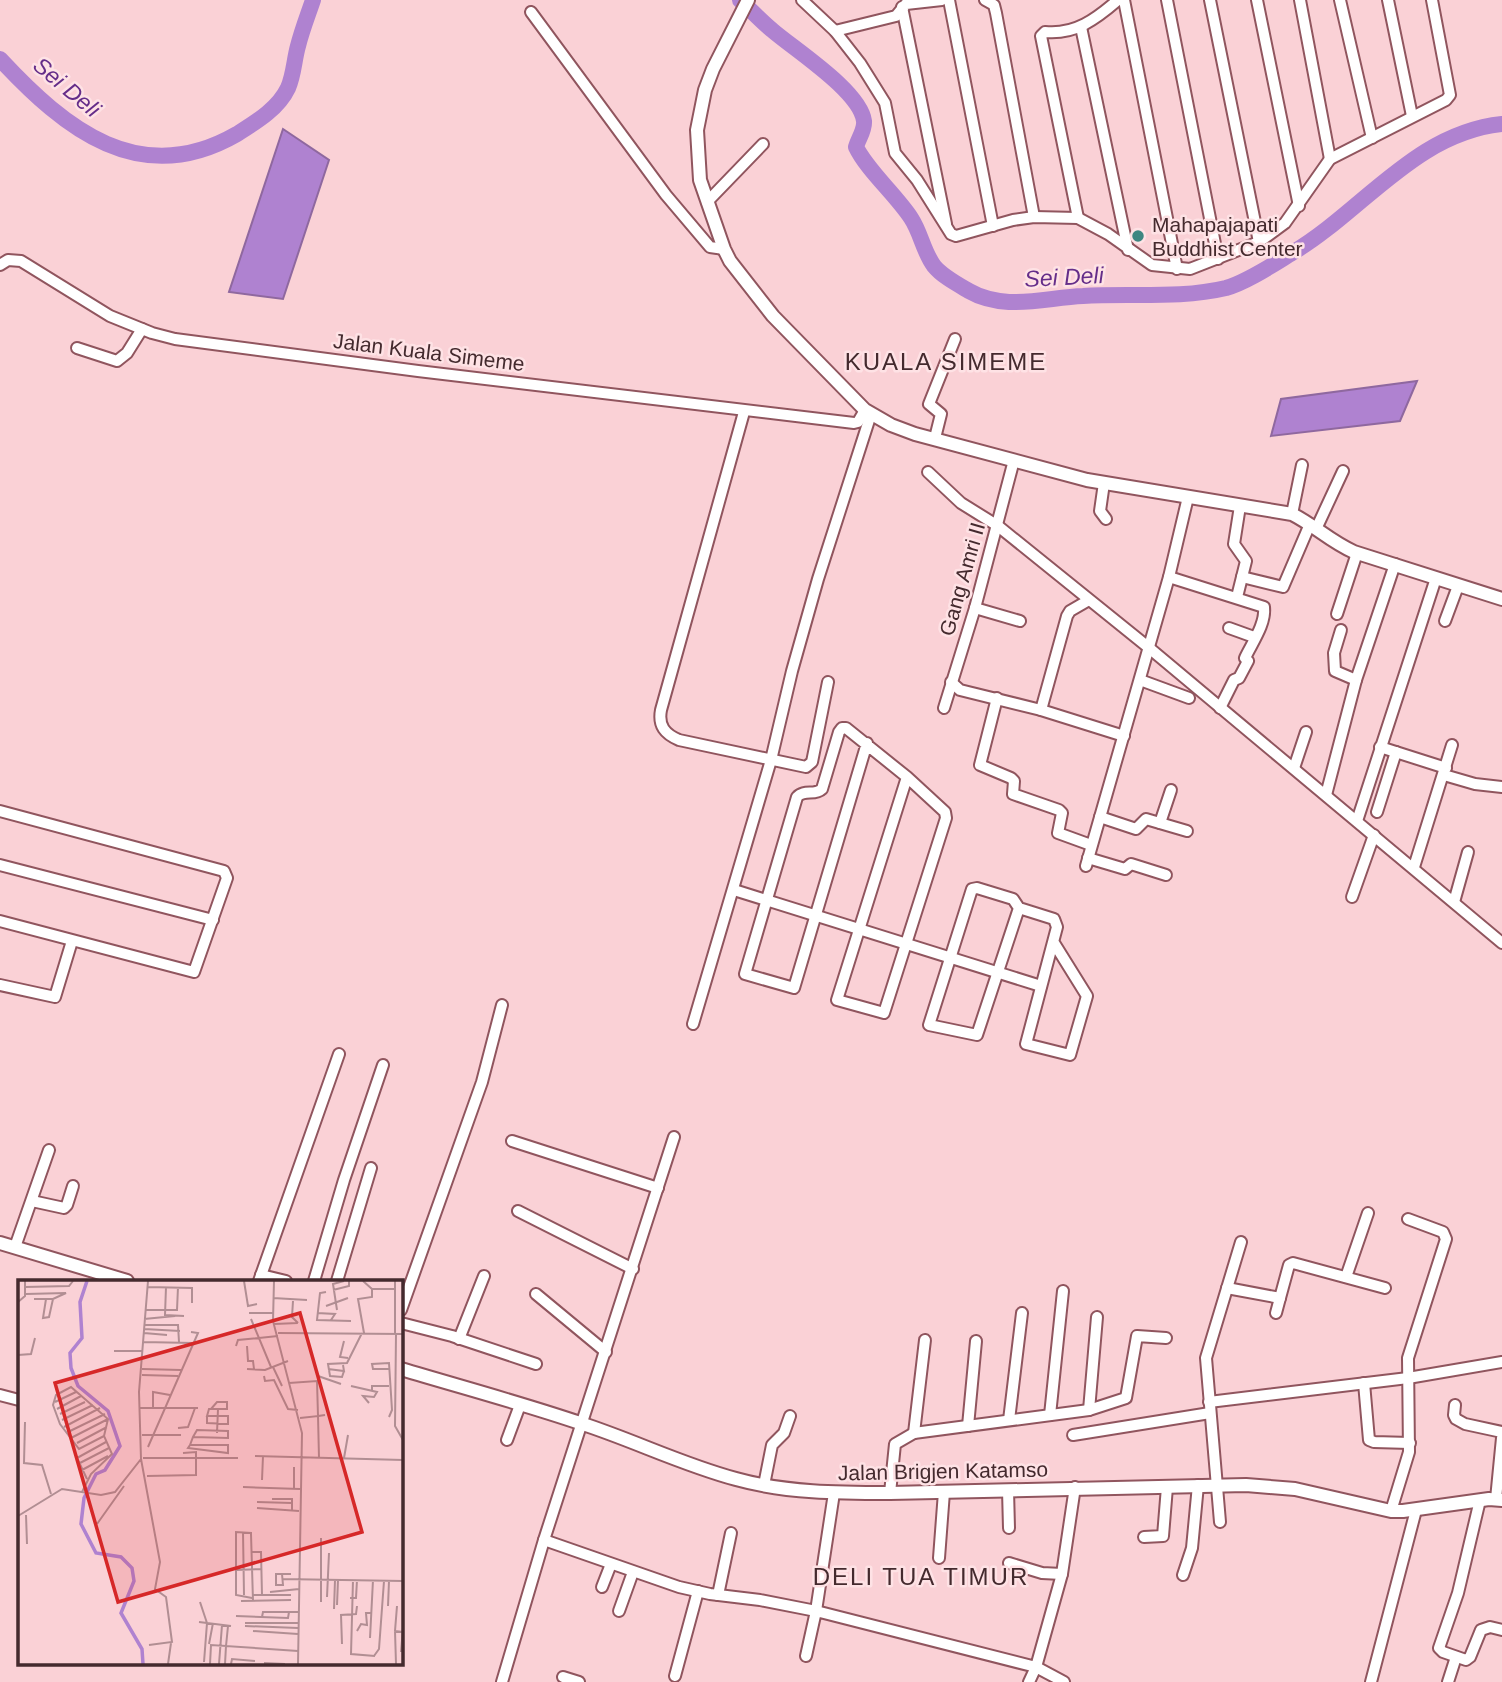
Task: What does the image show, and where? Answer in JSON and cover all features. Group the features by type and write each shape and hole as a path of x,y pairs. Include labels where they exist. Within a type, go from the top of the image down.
{"main road":[{"path":"748,0 724,42 705,90 697,130 700,180 730,261 773,316 868,412 891,425 1104,483 1292,514 1314,525 1336,543 1357,553 1502,600"},
{"path":"0,1243 124,1280"},
{"name":"Jalan Brigjen Katamso","path":"402,1369 582,1423 695,1467 764,1485 834,1493 1246,1485 1295,1489 1391,1511 1499,1499"}],"street":[{"path":"802,0 835,31 860,63 885,103 895,153 917,180 948,232 956,236 1034,217 1078,218 1108,234 1152,265 1177,269 1190,269 1259,242 1286,223 1330,159 1446,100 1450,95 1432,0"},
{"path":"835,31 896,16 902,7 913,3 942,0"},
{"path":"949,0 993,226"},
{"path":"985,0 993,5 996,13 1034,217"},
{"path":"1078,218 1041,36 1045,32 1064,32 1081,27 1095,20 1118,0"},
{"path":"1124,0 1177,269"},
{"path":"1167,0 1218,259"},
{"path":"1210,0 1259,242"},
{"path":"1256,0 1298,206"},
{"path":"1300,0 1330,159"},
{"path":"1340,0 1371,138"},
{"path":"1388,0 1412,116"},
{"path":"902,7 948,232"},
{"path":"531,12 666,195 710,247 724,248"},
{"path":"1081,27 1128,250"},
{"path":"707,202 763,144"},
{"name":"Jalan Kuala Simeme","path":"0,265 8,260 21,261 110,316 175,339 854,424 868,412"},
{"path":"77,348 117,361 127,353 142,329"},
{"path":"935,438 941,414 929,404 955,339"},
{"path":"744,412 662,710 661,724 667,735 679,740 771,760 810,765 828,682"},
{"path":"693,1024 734,890 771,760 792,670 868,412"},
{"name":"Gang Amri II","path":"944,708 975,608 1014,460"},
{"path":"1292,514 1302,465"},
{"path":"1242,577 1283,587 1343,471"},
{"path":"928,472 961,503 998,526 1148,647 1502,943"},
{"path":"1104,483 1100,512 1106,519"},
{"path":"1166,875 1131,864 1125,869 1087,862 1169,578 1188,497"},
{"path":"1237,597 1246,558 1234,544 1240,506"},
{"path":"1336,614 1357,553"},
{"path":"1325,794 1356,680 1395,564"},
{"path":"1169,578 1264,607 1265,613 1245,658 1248,661 1234,680 1220,708"},
{"path":"1357,821 1436,578"},
{"path":"1445,621 1458,586"},
{"path":"1041,710 1067,616 1070,611 1089,600"},
{"path":"975,608 1020,621"},
{"path":"1229,628 1254,637"},
{"path":"1340,630 1334,653 1335,671 1356,680"},
{"path":"1140,680 1189,698"},
{"path":"951,682 960,690 1041,710 1124,736"},
{"path":"997,698 979,765 1011,778 1014,781 1013,793 1059,810 1062,813 1058,833 1091,845"},
{"path":"867,743 794,988 745,974 797,797 822,789 840,730 846,728 867,743 907,777 943,809 946,817 884,1013 837,1000 907,777"},
{"path":"1294,768 1306,732"},
{"path":"1414,867 1452,745"},
{"path":"1380,747 1475,784 1502,787"},
{"path":"1377,812 1396,752"},
{"path":"1160,823 1171,790"},
{"path":"0,811 223,871 227,875 193,972 0,922"},
{"path":"1100,817 1136,829 1140,828 1144,819 1187,831"},
{"path":"1352,897 1374,835"},
{"path":"1454,902 1468,852"},
{"path":"0,865 212,920"},
{"path":"1019,908 977,1035 929,1025 973,888 1013,899 1019,908 1054,919 1057,927 1054,943 1026,1044 1068,1056 1072,1053 1087,996 1054,943"},
{"path":"734,890 1041,986"},
{"path":"0,985 55,998 72,941"},
{"path":"402,1307 482,1082 502,1005"},
{"path":"260,1278 339,1054"},
{"path":"314,1280 344,1180 383,1065"},
{"path":"502,1682 544,1540 674,1137"},
{"path":"512,1141 658,1188"},
{"path":"15,1247 49,1150"},
{"path":"337,1280 371,1168"},
{"path":"32,1201 64,1208 72,1186"},
{"path":"518,1211 633,1269"},
{"path":"1346,1277 1368,1213"},
{"path":"1391,1511 1409,1452 1408,1358 1446,1239 1443,1232 1408,1219"},
{"path":"1220,1522 1205,1366 1207,1351 1241,1242"},
{"path":"1276,1313 1291,1263 1385,1288"},
{"path":"459,1339 484,1276"},
{"path":"1227,1287 1280,1298"},
{"path":"1050,1415 1063,1291"},
{"path":"536,1294 606,1352"},
{"path":"1009,1420 1022,1313"},
{"path":"1089,1410 1097,1317"},
{"path":"402,1323 536,1364"},
{"path":"890,1493 895,1444 915,1433 1089,1410 1126,1398 1137,1336 1167,1338"},
{"path":"915,1433 925,1340"},
{"path":"968,1426 976,1342"},
{"path":"1073,1435 1210,1408 1502,1362"},
{"path":"1364,1383 1369,1440 1409,1444"},
{"path":"0,1395 18,1400"},
{"path":"507,1440 520,1405"},
{"path":"1455,1405 1454,1415 1460,1422 1502,1432"},
{"path":"764,1485 772,1445 786,1430 790,1416"},
{"path":"1499,1499 1502,1438"},
{"path":"1183,1575 1192,1548 1198,1485"},
{"path":"1030,1682 1062,1574 1075,1487"},
{"path":"1144,1537 1163,1536 1167,1487"},
{"path":"1008,1490 1009,1528"},
{"path":"939,1558 944,1492"},
{"path":"806,1656 816,1611 834,1493"},
{"path":"1480,1500 1458,1593 1439,1646 1443,1652 1469,1659 1481,1630 1502,1630"},
{"path":"1371,1682 1416,1510"},
{"path":"718,1595 731,1533"},
{"path":"544,1540 633,1572 698,1591 816,1611 1036,1667 1064,1682"},
{"path":"1009,1563 1042,1573 1062,1574"},
{"path":"602,1587 611,1564"},
{"path":"620,1611 633,1572"},
{"path":"675,1676 698,1591"},
{"path":"1448,1682 1456,1657"},
{"path":"563,1677 579,1682"}],"shaded area":[{"path":"283,129 329,160 283,299 229,292"},
{"path":"1417,381 1400,421 1271,436 1281,399"}],"waterway":[{"name":"Sei Deli","path":"0,59 51,108 106,144 137,153 168,156 202,150 252,125 284,96 313,0"},
{"name":"Sei Deli","path":"740,0 772,30 839,84 860,109 864,124 856,147 867,165 911,218 934,266 969,291 999,301 1191,293 1226,288 1269,267 1318,236 1391,176 1442,142 1471,130 1502,124"}],"place":[{"name":"Mahapajapati Buddhist Center","path":"1138,236"}],"district":[{"name":"KUALA SIMEME","path":"946,361"},
{"name":"DELI TUA TIMUR","path":"921,1576"}]}
